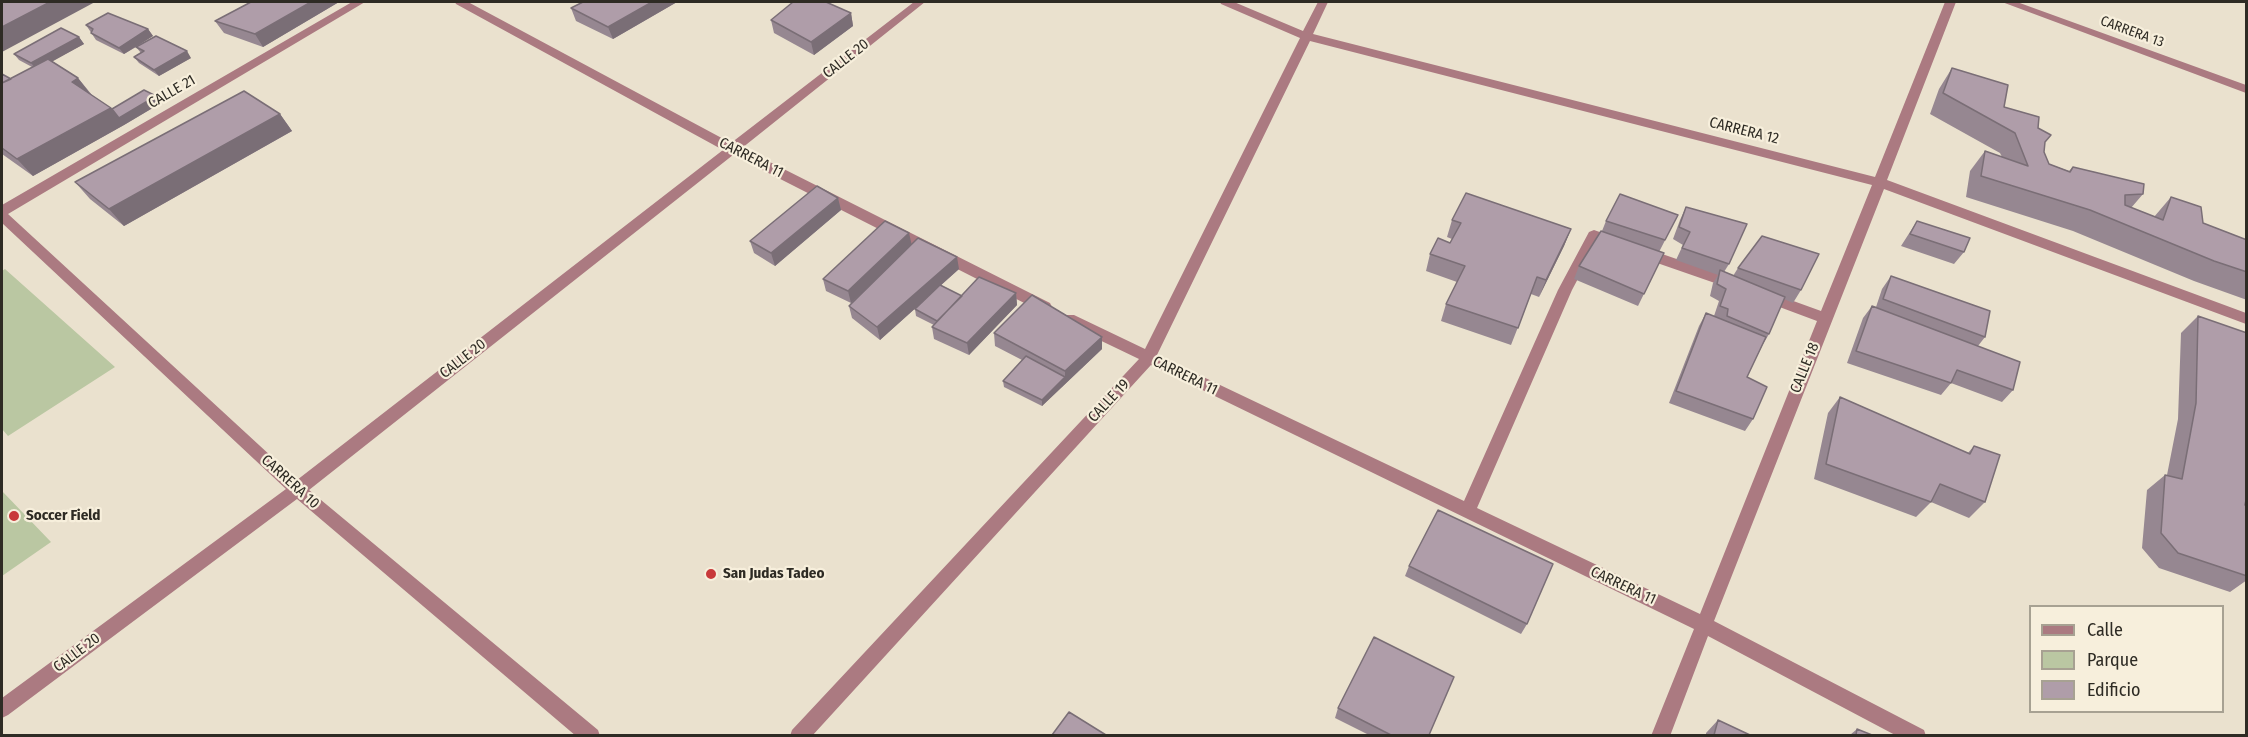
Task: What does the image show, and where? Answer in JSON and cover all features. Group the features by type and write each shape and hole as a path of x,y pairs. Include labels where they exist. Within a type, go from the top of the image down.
{"street":[{"name":"CALLE 21","path":"2,211 359,2"},
{"name":"CARRERA 11","path":"460,2 730,148 1148,359 1704,625 1917,735"},
{"name":"CALLE 20","path":"2,709 297,490 730,148 920,2"},
{"name":"CARRERA 12","path":"1226,2 1305,36 1879,183 2247,319"},
{"name":"CALLE 19","path":"799,735 1148,359 1323,2"},
{"name":"CALLE 18","path":"1660,735 1951,2"},
{"name":"CARRERA 13","path":"2008,2 2247,89"},
{"name":"CARRERA 10","path":"2,216 297,490 591,735"},
{"path":"1467,512 1565,290 1594,235 1826,318"}],"green space":[{"path":"5,269 115,367 8,436 2,429 2,271"},
{"name":"Soccer Field","path":"2,491 51,542 2,576"}],"building":[{"path":"2,2 50,2 2,27"},
{"path":"251,2 311,2 255,34 215,21"},
{"path":"583,2 652,2 608,27 571,8"},
{"path":"793,2 826,2 851,13 811,42 771,20"},
{"path":"108,13 148,29 119,48 91,33 93,29 86,25"},
{"path":"61,28 79,37 31,63 14,54"},
{"path":"156,36 187,51 154,70 134,57 144,51 136,47"},
{"path":"48,59 78,78 72,82 111,108 17,159 2,148 2,83"},
{"path":"1952,68 2008,85 2004,107 2039,117 2038,128 2051,135 2045,142 2044,152 2049,164 2070,172 2073,167 2144,184 2143,194 2125,195 2125,205 2163,220 2171,197 2201,207 2203,223 2247,240 2247,272 2214,261 2090,210 1981,176 1985,151 2028,166 2015,133 1943,93"},
{"path":"2,74 11,79 2,83"},
{"path":"144,90 156,96 119,118 112,109"},
{"path":"244,91 280,114 109,209 75,182"},
{"path":"817,186 838,198 771,253 750,241"},
{"path":"1466,193 1571,229 1546,280 1537,277 1518,328 1446,304 1465,266 1430,254 1438,238 1450,243 1461,223 1452,220"},
{"path":"1620,194 1678,215 1665,240 1606,221"},
{"path":"1686,207 1747,224 1729,264 1682,248 1690,232 1679,227"},
{"path":"885,221 909,233 848,291 823,279"},
{"path":"1917,221 1970,238 1964,252 1910,234"},
{"path":"1601,231 1664,253 1644,294 1579,266"},
{"path":"1762,236 1819,254 1801,290 1738,268"},
{"path":"918,238 957,257 877,327 849,306"},
{"path":"1720,270 1785,297 1769,334 1727,316 1728,309 1720,306 1726,289 1717,284"},
{"path":"1891,276 1990,311 1985,337 1883,299"},
{"path":"979,277 1016,293 967,343 932,327"},
{"path":"940,285 962,296 937,321 915,309"},
{"path":"1032,295 1102,337 1065,371 994,333"},
{"path":"1872,306 2020,362 2013,390 1957,370 1951,383 1856,351"},
{"path":"1706,313 1766,337 1747,377 1767,387 1753,419 1676,391"},
{"path":"2198,316 2247,333 2247,495 2245,505 2247,506 2247,576 2178,553 2161,533 2165,475 2182,479 2196,403"},
{"path":"1026,356 1065,377 1042,400 1003,381"},
{"path":"1840,397 1970,454 1974,446 2000,455 1985,502 1940,484 1931,502 1826,464"},
{"path":"1438,510 1553,564 1527,624 1409,566"},
{"path":"1374,637 1454,677 1429,735 1391,735 1338,708"},
{"path":"1069,712 1106,735 1052,735"},
{"path":"1718,720 1750,735 1714,735"},
{"path":"1857,729 1872,735 1856,735"}],"place":[{"name":"Soccer Field","path":"14,516"},
{"name":"San Judas Tadeo","path":"711,574"}]}
